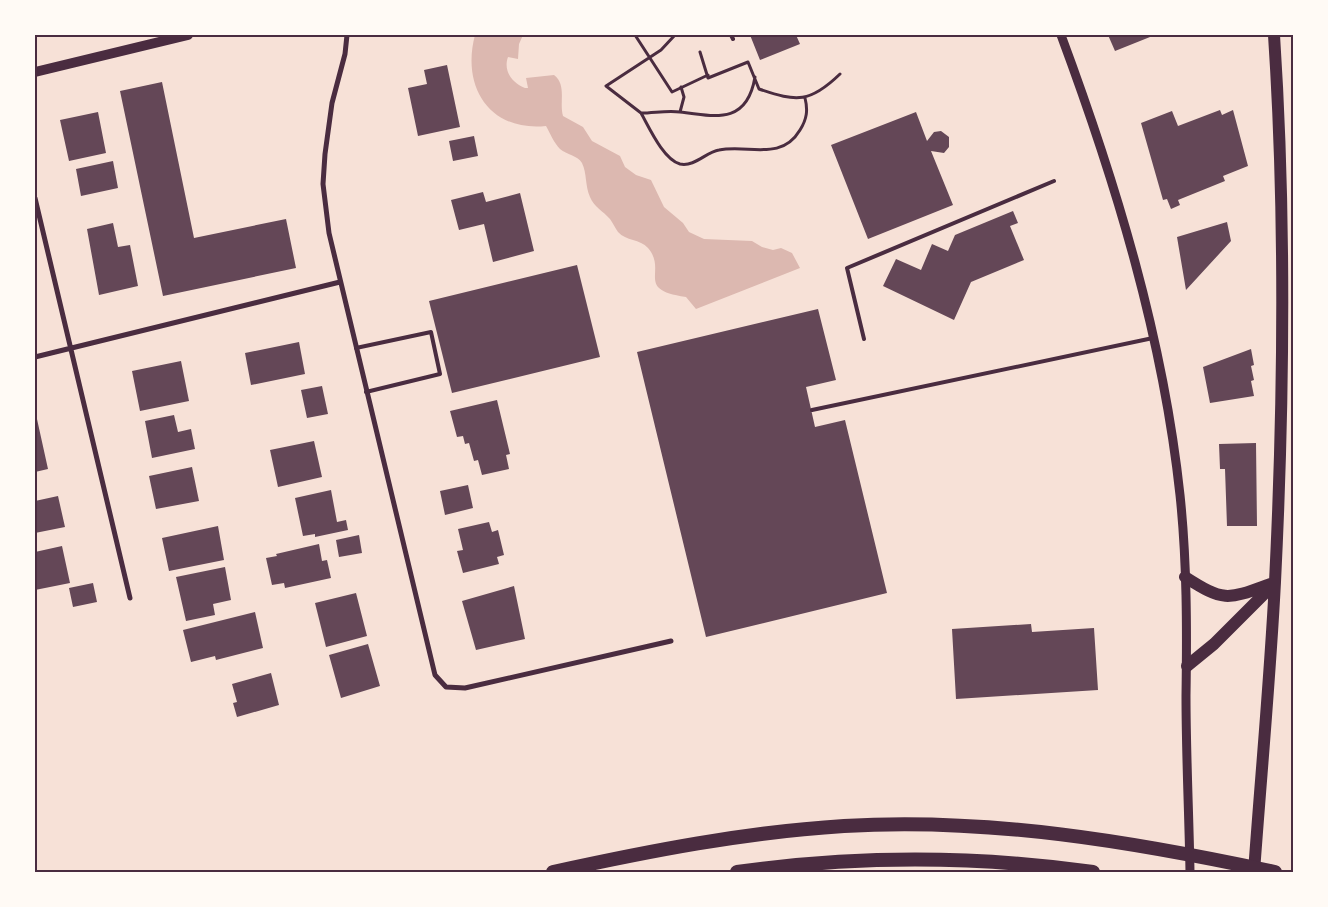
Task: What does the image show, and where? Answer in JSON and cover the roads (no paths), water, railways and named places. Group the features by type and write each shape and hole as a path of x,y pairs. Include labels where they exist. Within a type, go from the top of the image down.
{"highway":[{"path":"553,872 720,840 781,831 911,824 976,827 1100,840 1276,872"},
{"path":"737,872 849,859 912,858 1029,864 1093,872"}],"main road":[{"path":"35,72 188,35"},
{"path":"1254,872 1275,582 1282,266 1279,110 1274,35"},
{"path":"1185,577 1212,594 1225,597 1238,596 1275,582"},
{"path":"1187,666 1214,644 1275,582"}],"street":[{"path":"347,35 328,128 323,184 329,233 431,666 440,683 446,687 465,688 671,641"},
{"path":"1061,35 1106,161 1129,241 1152,338 1176,466 1185,577 1190,872"},
{"path":"35,198 130,598"},
{"path":"35,356 340,282"}],"lane":[{"path":"864,339 847,268 1054,181"},
{"path":"356,348 431,332 440,374 366,392"},
{"path":"812,410 1152,338"}]}
